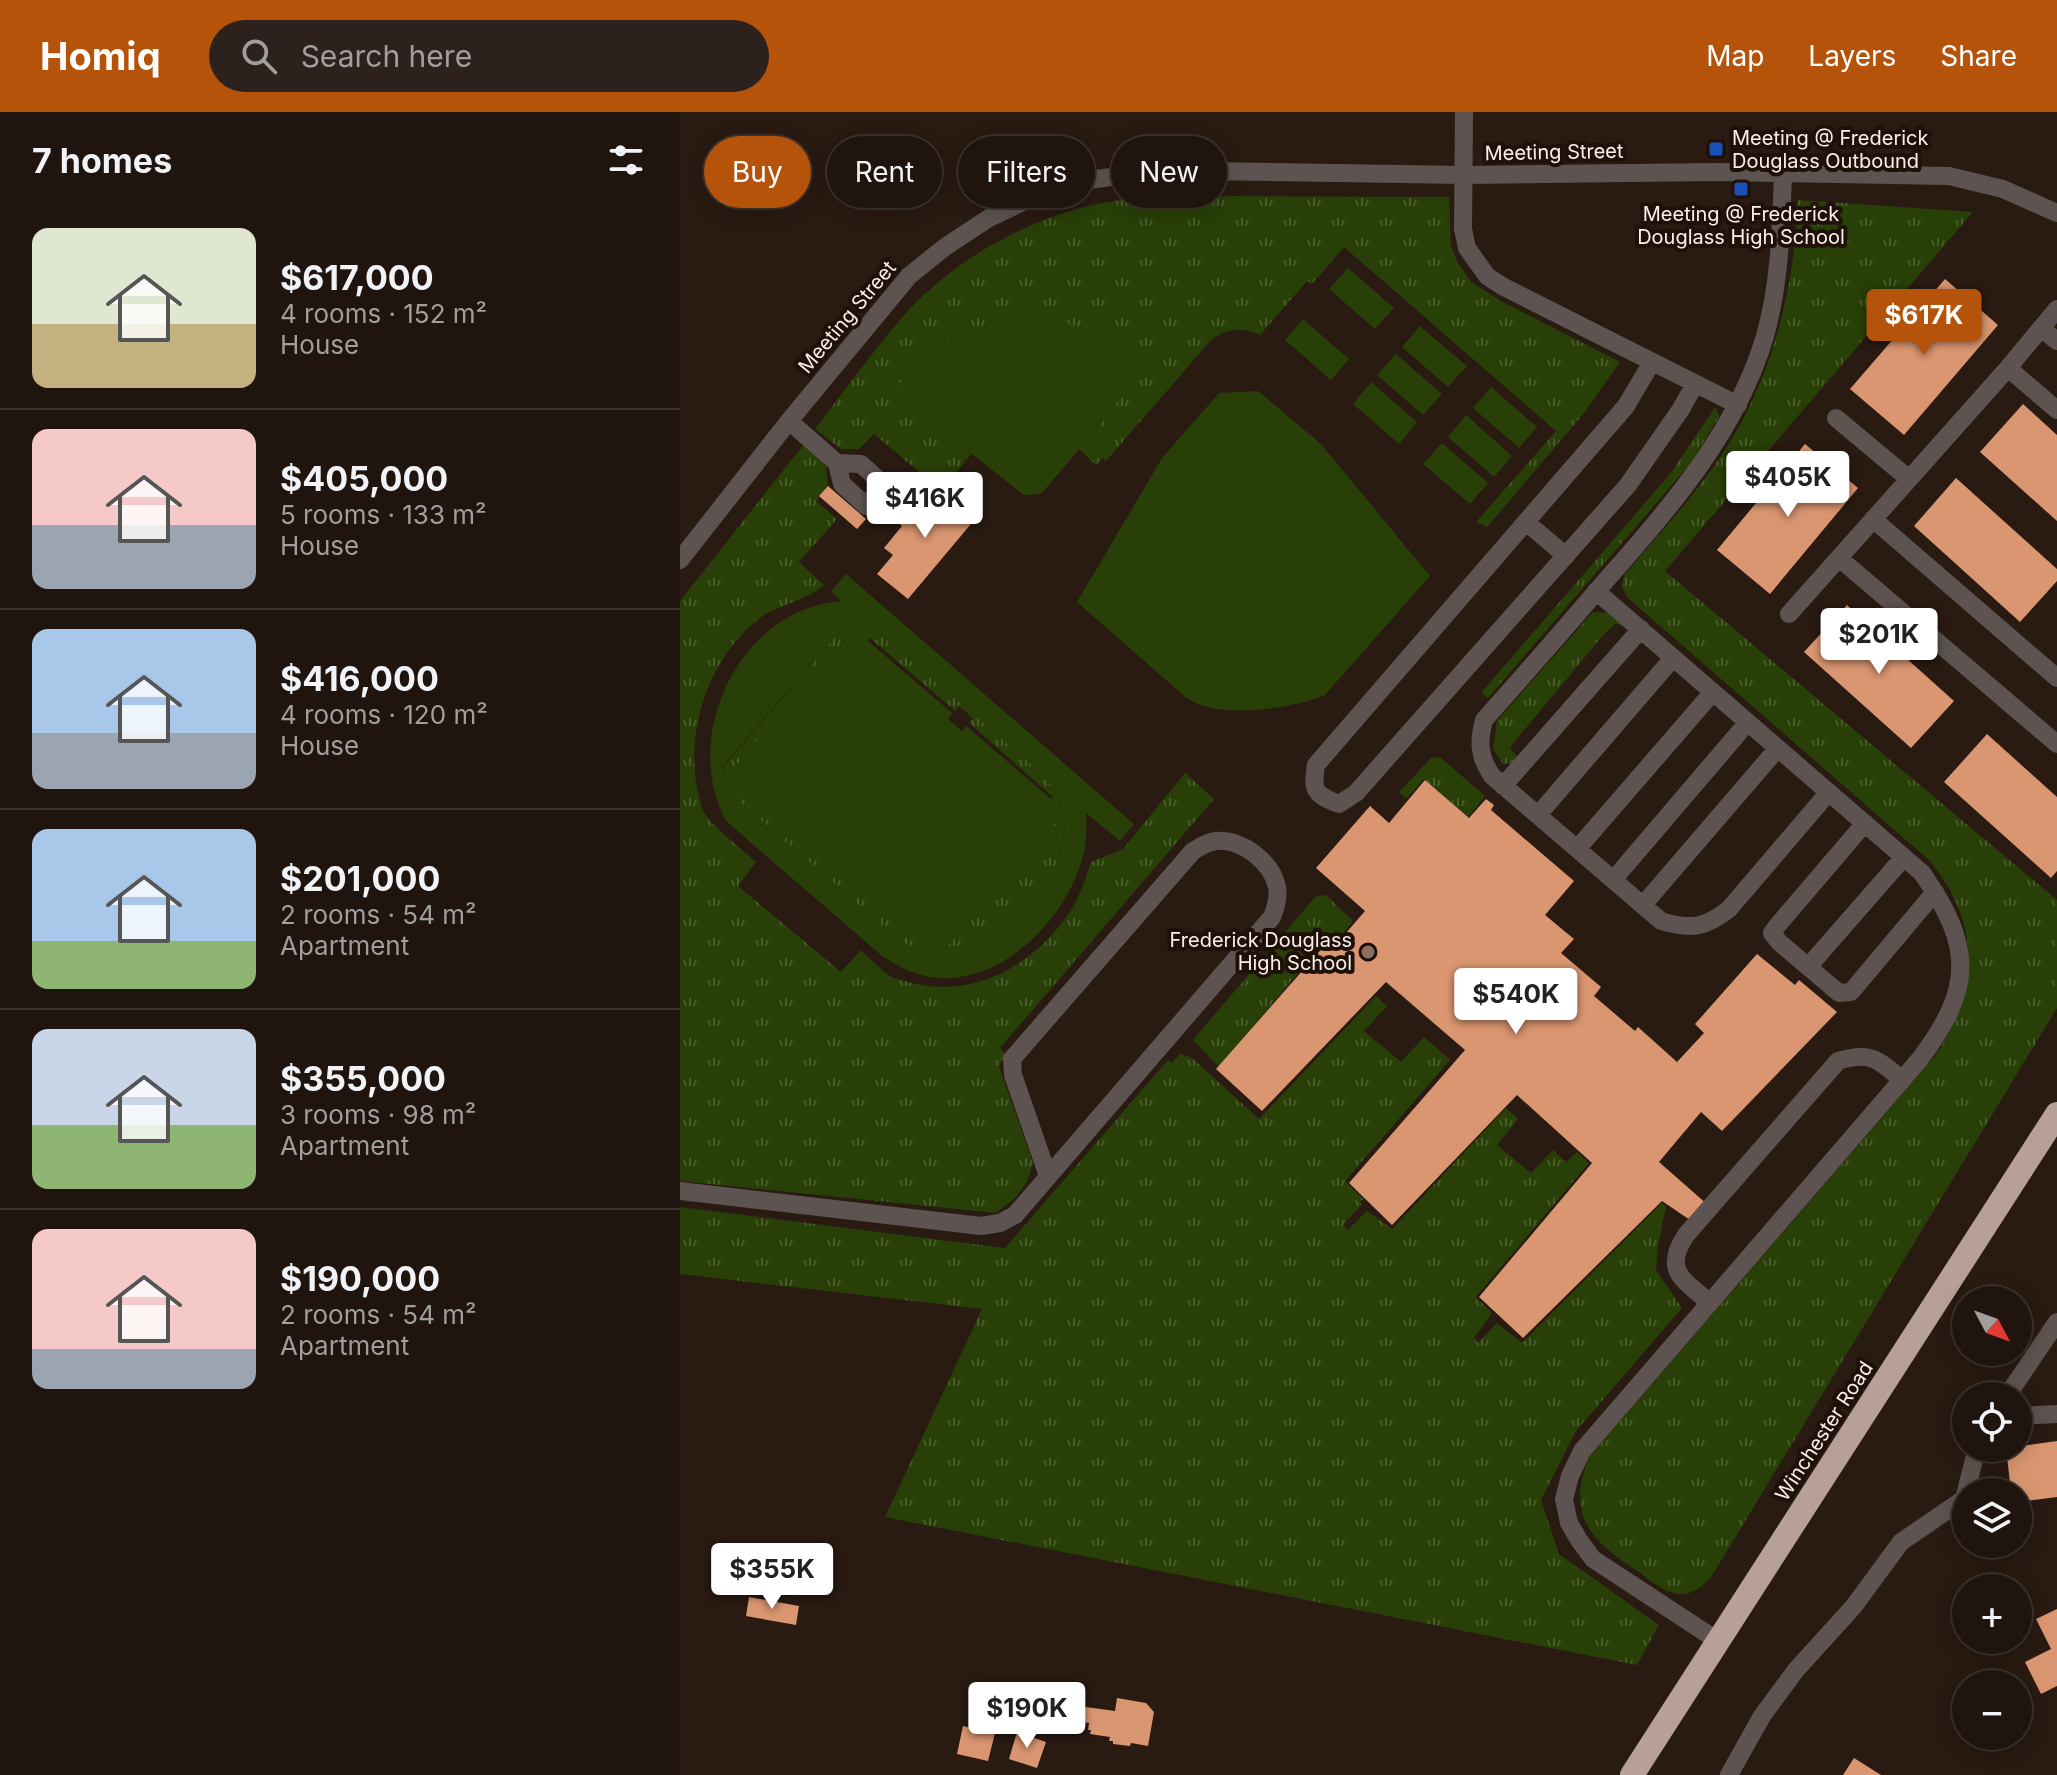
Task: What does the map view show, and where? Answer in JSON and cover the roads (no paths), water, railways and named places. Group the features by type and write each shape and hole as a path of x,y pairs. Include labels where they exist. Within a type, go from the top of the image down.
{"highway":[{"name":"Winchester Road","path":"1632,1775 2057,1114"}],"street":[{"path":"1464,112 1463,229 1467,248 1487,276 1738,405"},
{"name":"Meeting Street","path":"680,560 909,276 978,225 1031,198 1080,181 1151,172 1949,176 2003,189 2057,213"},
{"path":"1783,174 1779,274 1765,335 1738,405 1708,456 1660,518 1484,720 1479,739 1481,761 1503,786 1661,921 1675,926 1693,927 1713,921 1729,909 1829,792"},
{"path":"1789,614 2057,309"},
{"path":"2041,328 2057,341"},
{"path":"1652,362 1626,406 1316,765 1313,785 1320,797 1339,804 1356,793 1628,485 1695,384"},
{"path":"2008,368 2057,410"},
{"path":"1836,418 1909,479"},
{"path":"789,421 837,463"},
{"path":"1873,519 2057,678"},
{"path":"1526,522 1566,556"},
{"path":"1839,558 2057,744"},
{"path":"1596,591 1922,873 1957,934 1960,969 1956,998 1942,1029 1902,1080 1582,1451 1570,1476 1564,1499 1569,1523 1593,1559 1718,1641"},
{"path":"1503,786 1641,629"},
{"path":"1538,815 1673,658"},
{"path":"1577,849 1713,692"},
{"path":"1613,880 1748,722"},
{"path":"1643,905 1778,748"},
{"path":"1865,823 1772,933 1839,993 1851,992 1935,892"},
{"path":"680,1191 981,1226 1000,1223 1015,1215 1272,917 1277,906 1278,889 1273,873 1246,849 1228,841 1217,841 1193,851 1012,1059 1013,1075 1048,1176"},
{"path":"1808,967 1904,857"},
{"path":"1710,1303 1681,1278 1674,1264 1676,1250 1686,1235 1838,1061 1859,1055 1869,1057 1879,1060 1902,1080"},
{"path":"2016,1382 2057,1322"},
{"path":"2032,1415 2057,1414"},
{"path":"1729,1775 1762,1716 1796,1670 1854,1606 1901,1542 1964,1499 1973,1462"}],"place":[{"name":"Meeting @ Frederick Douglass Outbound","path":"1716,149"},
{"name":"Meeting @ Frederick Douglass High School","path":"1741,189"},
{"name":"Frederick Douglass High School","path":"1368,952"}]}
